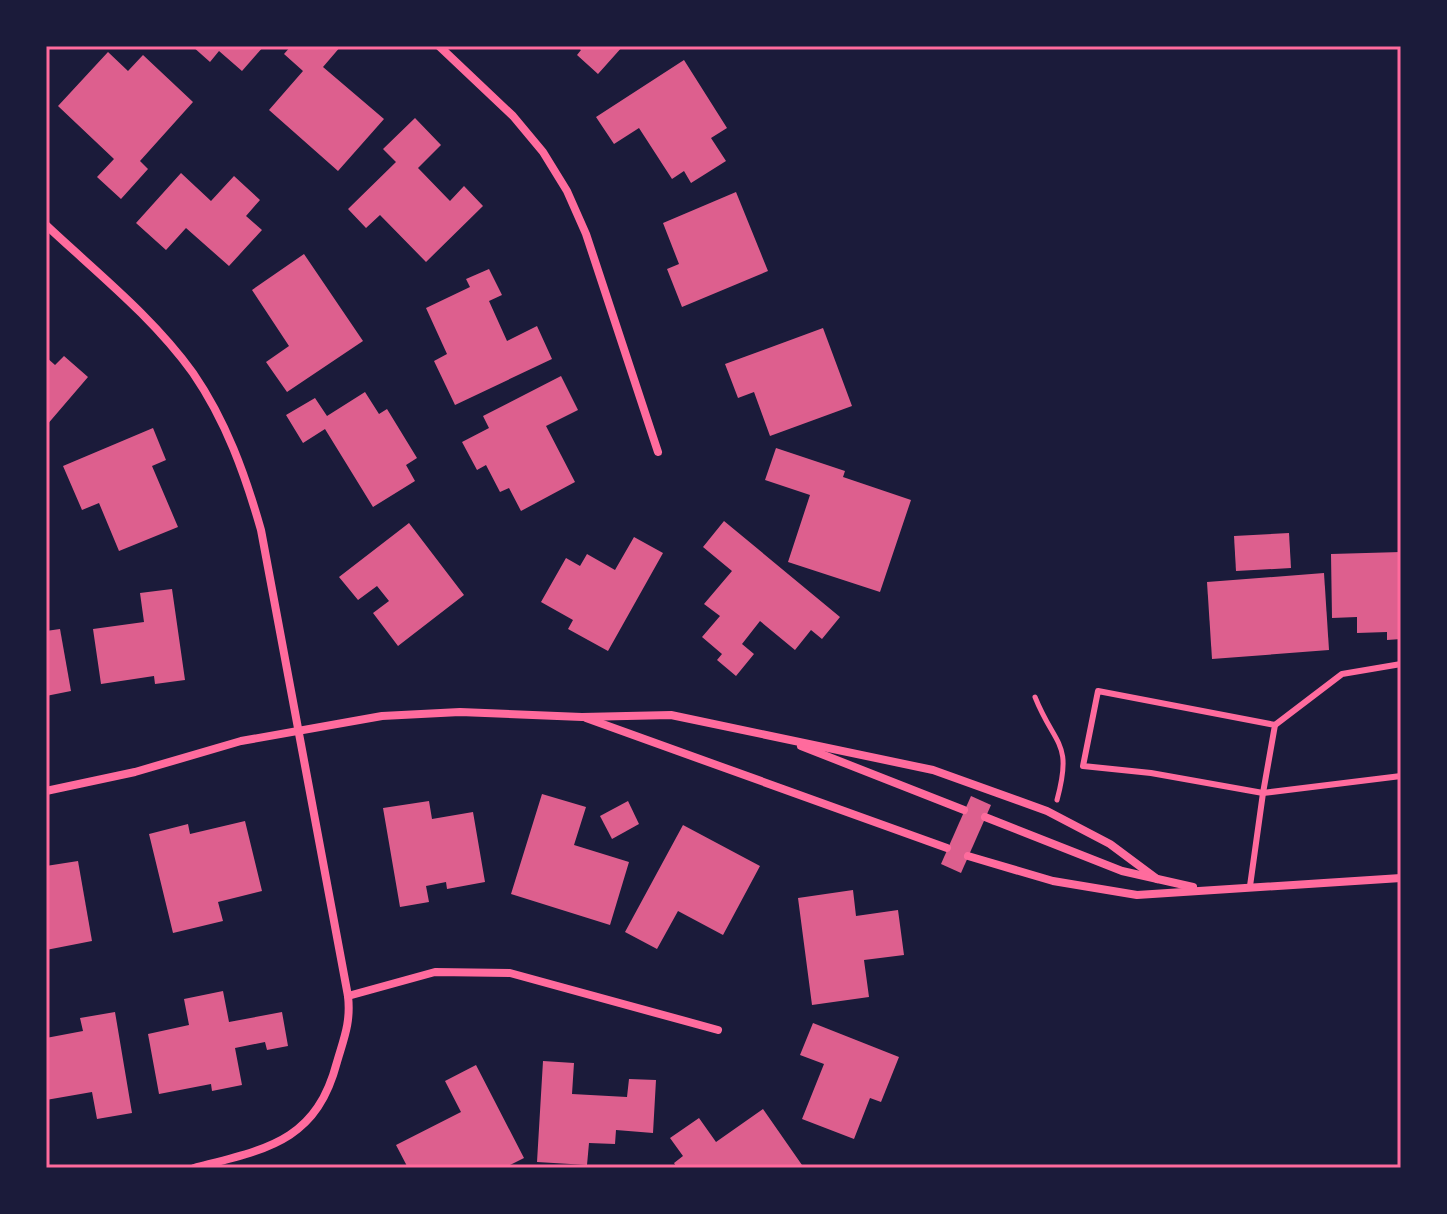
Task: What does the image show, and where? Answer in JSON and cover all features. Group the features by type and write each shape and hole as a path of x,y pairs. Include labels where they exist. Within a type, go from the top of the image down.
{"street":[{"path":"439,46 513,116 543,152 567,191 586,234 658,452"},
{"path":"46,225 155,328 192,372 222,421 245,474 261,530 348,996 350,1018 333,1083 311,1118 275,1144 194,1168"},
{"path":"46,791 135,772 297,728 382,716 460,712 582,717 671,715 933,770 1047,811 1110,844 1157,879"},
{"path":"582,717 947,848"},
{"path":"778,736 964,810"},
{"path":"985,817 1122,871 1202,889"},
{"path":"968,856 1053,881 1137,895 1401,878"},
{"path":"348,996 435,972 510,973 718,1030"}],"lane":[{"path":"1250,886 1275,725 1342,674 1401,664"},
{"path":"1275,725 1098,691 1083,766 1151,773 1263,793 1401,776"}],"path":[{"path":"1035,697 1044,720 1062,746 1065,768 1056,801"}],"building":[{"path":"192,46 264,46 242,71 219,51 210,62"},
{"path":"291,46 341,46 323,67 384,119 338,171 269,110 303,71 284,54"},
{"path":"576,46 623,46 598,74 577,55 581,50"},
{"path":"108,52 128,71 143,55 193,102 140,161 148,169 121,199 97,177 114,159 58,106"},
{"path":"684,60 727,128 711,138 726,161 691,183 684,171 672,179 639,128 614,144 596,117"},
{"path":"415,118 441,145 418,168 450,201 464,186 483,206 426,262 380,215 366,228 348,209 396,162 383,149"},
{"path":"181,173 211,201 234,176 260,200 246,216 262,230 229,266 186,228 166,250 136,223"},
{"path":"736,192 768,271 682,307 667,269 679,264 663,223"},
{"path":"304,254 363,341 287,392 266,362 289,346 252,290"},
{"path":"489,269 502,295 489,301 507,341 537,326 552,359 455,405 434,361 447,354 426,308 470,287 466,279"},
{"path":"823,328 852,406 770,436 754,392 738,398 725,364"},
{"path":"64,356 88,377 46,426 46,357 55,365"},
{"path":"561,376 578,410 546,426 575,482 521,511 509,488 500,492 486,465 477,470 462,442 489,428 483,416"},
{"path":"365,392 379,414 387,409 417,458 406,465 415,481 373,507 325,429 303,443 286,415 315,398 327,416"},
{"path":"153,428 166,460 152,466 178,527 119,551 99,503 82,510 63,466"},
{"path":"776,448 845,471 843,477 911,500 880,592 788,562 810,495 765,480"},
{"path":"724,521 840,617 822,639 811,630 795,650 760,621 742,644 754,654 736,676 717,660 722,654 702,637 720,616 704,604 732,571 703,547"},
{"path":"409,523 464,595 398,646 373,613 389,601 377,586 358,600 339,577"},
{"path":"1289,533 1291,568 1236,571 1234,536"},
{"path":"634,537 663,553 608,651 568,629 573,620 541,602 566,558 580,566 587,554 615,570"},
{"path":"1401,552 1401,639 1387,640 1387,632 1357,633 1357,617 1332,618 1331,554"},
{"path":"1324,573 1329,650 1212,659 1207,582"},
{"path":"172,589 185,680 155,684 154,676 101,684 93,629 144,622 140,593"},
{"path":"60,629 71,691 46,696 46,631"},
{"path":"542,794 586,807 574,845 629,862 610,925 511,894"},
{"path":"971,796 991,805 961,873 941,864"},
{"path":"429,801 432,819 473,812 485,882 447,889 446,882 426,886 429,902 400,907 383,808"},
{"path":"628,801 639,824 612,839 600,816"},
{"path":"245,821 262,891 218,902 223,921 173,933 149,834 188,824 190,834"},
{"path":"683,825 760,866 723,935 678,911 657,949 625,932"},
{"path":"78,861 92,941 46,950 46,866"},
{"path":"853,890 856,916 898,910 904,955 864,960 869,997 812,1005 798,898"},
{"path":"223,991 229,1022 282,1012 288,1046 267,1050 265,1042 235,1048 242,1085 212,1091 211,1084 159,1094 148,1034 189,1025 184,999"},
{"path":"115,1012 132,1113 97,1119 92,1092 46,1100 46,1038 83,1031 80,1018"},
{"path":"813,1023 899,1057 881,1102 870,1098 854,1139 802,1119 824,1064 800,1055"},
{"path":"543,1061 574,1063 572,1094 627,1097 629,1079 656,1080 653,1133 616,1130 615,1144 589,1143 587,1165 537,1162"},
{"path":"476,1065 524,1158 504,1168 408,1168 396,1145 461,1112 445,1081"},
{"path":"763,1109 802,1165 798,1168 677,1168 674,1163 683,1156 670,1138 699,1118 716,1142"}]}
